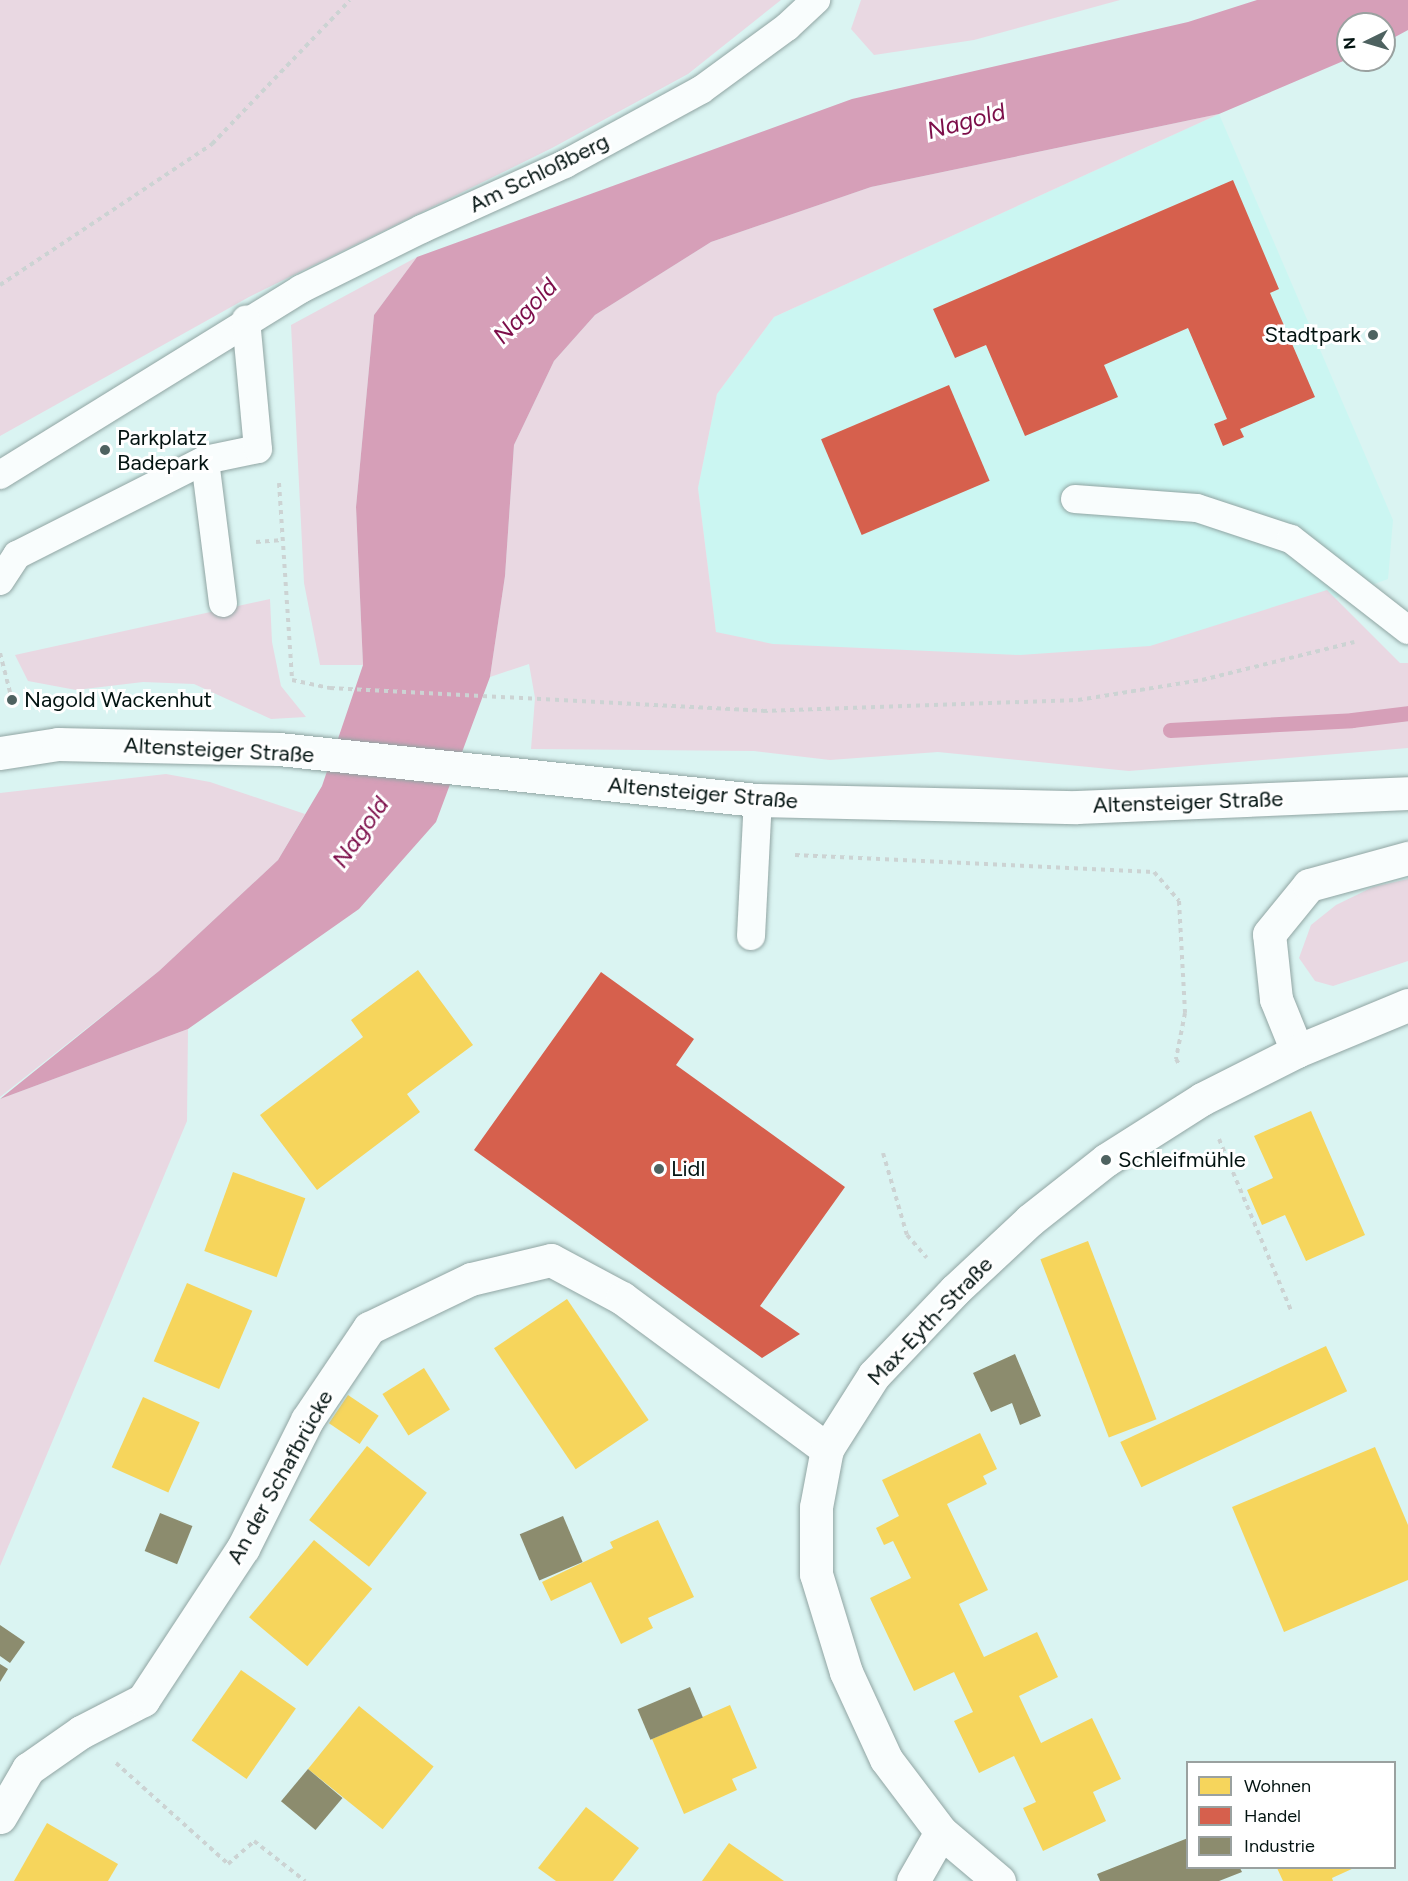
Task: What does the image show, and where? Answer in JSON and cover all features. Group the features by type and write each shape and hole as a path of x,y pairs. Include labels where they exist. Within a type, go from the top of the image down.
{"street":[{"name":"Altensteiger Straße","path":"0,753 58,744 279,749 502,775 758,800 1077,807 1408,793"},
{"path":"1297,1051 1276,999 1269,934 1310,885 1408,858"},
{"name":"Max-Eyth-Straße","path":"999,1881 941,1832 886,1759 846,1672 820,1585 816,1507 827,1449 874,1375 955,1290 1030,1220 1106,1160 1202,1099 1297,1051 1408,1005"},
{"name":"An der Schafbrücke","path":"0,1817 28,1769 81,1732 144,1700 243,1548 307,1420 369,1328 471,1279 551,1260 622,1298 827,1449"},
{"path":"913,1881 941,1832"}],"lane":[{"name":"Am Schloßberg","path":"0,475 246,320 422,229 565,164 701,90 787,27 816,0"},
{"path":"0,581 17,555 205,460 258,449 246,320"},
{"path":"205,460 223,603"},
{"path":"1075,499 1197,508 1291,539 1408,630"},
{"path":"751,936 758,800"}],"path":[{"path":"0,285 212,144 350,0"},
{"path":"278,471 292,680 330,688 763,711 1078,700 1202,680 1365,640"},
{"path":"0,653 12,700"},
{"path":"755,854 1154,872 1179,900 1185,1013 1176,1059 1202,1099 1292,1310"},
{"path":"883,1153 907,1235 955,1290"},
{"path":"81,1732 228,1864 254,1841 305,1881"}],"shaded area":[{"path":"0,0 781,0 688,74 552,148 249,297 0,436"},
{"path":"861,0 1120,0 974,40 874,55 851,29"},
{"path":"1219,114 1393,520 1388,579 1157,663 804,663 716,632 698,488 717,394 774,317"},
{"path":"1219,114 774,317 717,394 698,488 716,632 773,644 1020,655 1150,646 1327,590 1400,663 1408,663 1408,748 1129,771 938,752 830,760 754,751 531,749 535,698 529,664 490,677 505,576 514,445 554,361 595,315 711,242 871,187"},
{"path":"417,257 374,315 356,507 363,665 320,665 304,583 291,325"},
{"path":"270,599 272,642 281,686 306,717 271,719 194,684 143,682 76,690 28,681 15,655"},
{"path":"166,774 210,782 305,814 278,860 159,971 0,1097 0,793"},
{"path":"1408,879 1408,961 1333,986 1315,981 1299,958 1311,925 1336,905 1373,887"},
{"path":"188,1029 187,1121 0,1566 0,1099"}],"water":[{"name":"Nagold","path":"1257,0 1408,0 1408,30 1396,36 1396,12 1336,12 1336,64 1219,114 871,187 711,242 595,315 554,361 514,445 505,576 490,677 436,822 359,909 188,1029 0,1099 159,971 278,860 322,786 363,665 356,507 374,315 417,257 852,99 1188,22"}],"building: Wohnen":[{"path":"418,970 473,1045 407,1094 420,1112 317,1190 260,1115 363,1037 351,1020"},
{"path":"1311,1111 1365,1235 1306,1261 1285,1215 1262,1225 1247,1190 1273,1178 1254,1136"},
{"path":"233,1172 305,1198 277,1277 204,1251"},
{"path":"1088,1241 1156,1419 1109,1438 1040,1259"},
{"path":"187,1283 252,1311 219,1389 154,1361"},
{"path":"567,1299 649,1420 576,1469 494,1348"},
{"path":"1326,1346 1347,1391 1141,1487 1120,1442"},
{"path":"424,1368 450,1410 408,1436 382,1394"},
{"path":"348,1395 379,1416 360,1444 329,1423"},
{"path":"143,1397 200,1422 168,1493 112,1467"},
{"path":"980,1433 997,1469 983,1476 987,1484 947,1504 988,1590 959,1604 984,1657 1037,1632 1058,1677 1019,1696 1041,1743 1092,1718 1121,1779 1093,1792 1106,1821 1043,1851 1023,1808 1036,1802 1014,1756 979,1773 954,1721 973,1712 954,1672 914,1691 870,1598 911,1578 893,1541 884,1545 876,1528 899,1516 882,1480"},
{"path":"367,1446 427,1493 369,1567 309,1520"},
{"path":"1375,1447 1408,1525 1408,1580 1284,1632 1232,1507"},
{"path":"658,1520 694,1597 648,1618 653,1628 621,1644 591,1582 551,1601 542,1582 613,1548 610,1542"},
{"path":"314,1540 372,1589 307,1666 249,1617"},
{"path":"241,1670 296,1708 247,1779 192,1740"},
{"path":"730,1705 757,1768 732,1779 737,1790 684,1814 652,1739"},
{"path":"359,1706 434,1766 383,1829 308,1769"},
{"path":"586,1807 639,1848 613,1881 556,1881 538,1868"},
{"path":"47,1823 118,1864 108,1881 14,1881"},
{"path":"729,1843 784,1881 702,1881"},
{"path":"1277,1869 1352,1869 1332,1878 1333,1881 1283,1881"}],"building: Handel":[{"path":"1233,180 1279,289 1270,293 1315,397 1240,429 1244,437 1223,446 1214,424 1227,419 1188,328 1104,365 1118,397 1025,436 986,345 955,358 933,309"},
{"path":"949,385 990,481 862,535 821,439"},
{"name":"Lidl","path":"601,972 694,1039 676,1065 845,1187 760,1306 800,1334 762,1358 474,1150"}],"building: Industrie":[{"path":"1015,1354 1041,1416 1020,1425 1012,1403 991,1412 973,1373"},
{"path":"160,1513 192,1526 177,1564 145,1551"},
{"path":"563,1516 583,1562 539,1580 520,1534"},
{"path":"0,1625 25,1642 10,1663 0,1656"},
{"path":"0,1664 8,1669 0,1682"},
{"path":"690,1687 703,1717 650,1740 638,1709"},
{"path":"308,1769 342,1798 315,1830 281,1801"},
{"path":"1186,1839 1186,1869 1240,1869 1242,1872 1219,1881 1100,1881 1097,1874"}],"waterway":[{"path":"1170,730 1352,720 1408,713"}],"place":[{"name":"Stadtpark","path":"1373,335"},
{"name":"Parkplatz Badepark","path":"105,450"},
{"name":"Nagold Wackenhut","path":"12,700"},
{"name":"Schleifmühle","path":"1106,1160"},
{"name":"Lidl","path":"659,1169"}]}
